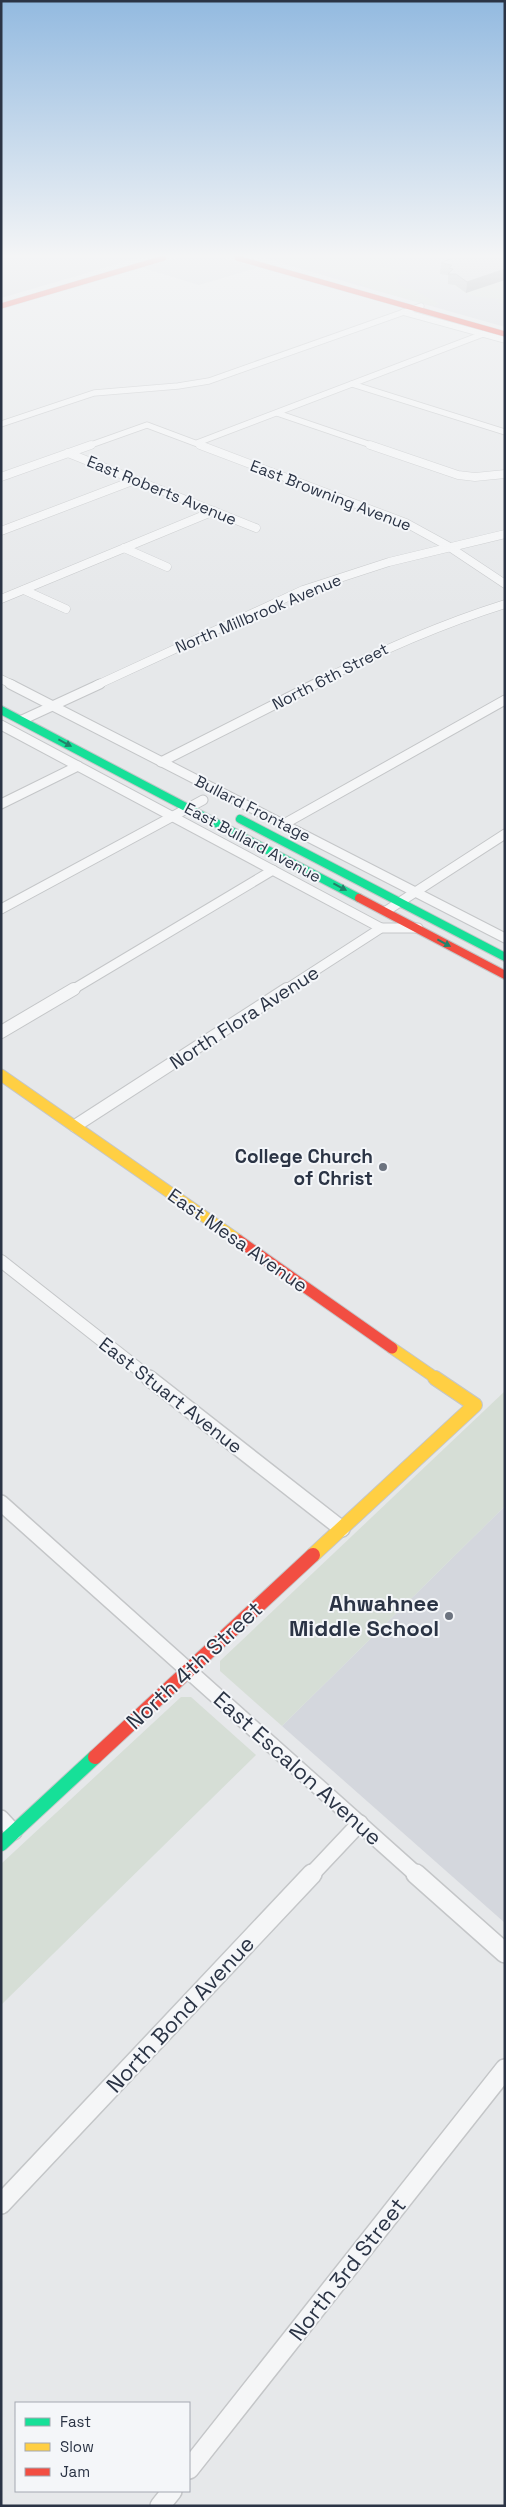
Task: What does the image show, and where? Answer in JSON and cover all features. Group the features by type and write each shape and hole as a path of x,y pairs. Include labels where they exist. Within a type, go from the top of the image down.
{"main road":[{"path":"23,706 55,722"},
{"name":"East Bullard Avenue","path":"1,710 505,975"},
{"name":"East Bullard Avenue","path":"198,798 214,806"},
{"name":"East Bullard Avenue","path":"233,816 505,956"},
{"name":"East Mesa Avenue","path":"1,1075 475,1405"},
{"name":"North 4th Street","path":"1,1844 475,1405"}],"street":[{"path":"1,424 94,393 178,386 209,381 226,375"},
{"path":"197,444 376,375"},
{"path":"352,384 505,432"},
{"path":"277,413 465,477 505,474"},
{"name":"East Browning Avenue","path":"68,453 146,425 383,513 448,546 505,584"},
{"path":"1,477 68,453"},
{"name":"East Roberts Avenue","path":"68,453 256,528"},
{"path":"1,531 135,480"},
{"path":"1,599 214,511"},
{"name":"North Millbrook Avenue","path":"22,720 304,590 341,576 448,546 505,534"},
{"path":"124,548 167,567"},
{"path":"24,590 66,609"},
{"name":"North 6th Street","path":"162,762 382,650 462,617 505,604"},
{"name":"Bullard Frontage","path":"1,679 505,938"},
{"path":"284,824 505,700"},
{"path":"1,725 381,928 418,928"},
{"path":"1,804 78,766"},
{"path":"1,909 188,808 198,798"},
{"path":"386,911 505,834"},
{"path":"1,1032 273,870"},
{"name":"North Flora Avenue","path":"76,1126 381,928"},
{"name":"East Stuart Avenue","path":"1,1261 342,1529"},
{"name":"East Escalon Avenue","path":"1,1503 505,1953"},
{"path":"1,1818 14,1832"},
{"name":"North Bond Avenue","path":"1,2204 360,1823"},
{"name":"North 3rd Street","path":"190,2468 505,2069"},
{"path":"160,2506 171,2492"}],"shaded area":[{"path":"505,1391 505,1506 282,1726 220,1671 220,1661"},
{"name":"Ahwahnee Middle School","path":"505,1506 505,1923 282,1726"},
{"path":"181,1697 191,1697 256,1755 1,2005 1,1864"}],"traffic: fast":[{"path":"1,710 359,898"},
{"path":"240,819 505,957"},
{"path":"1,1844 95,1757"}],"traffic: slow":[{"path":"1,1075 238,1240"},
{"path":"313,1555 475,1405 392,1348"}],"traffic: jam":[{"path":"359,898 505,975"},
{"path":"238,1240 392,1348"},
{"path":"95,1757 313,1555"}],"place":[{"name":"College Church of Christ","path":"383,1167"},
{"name":"Ahwahnee Middle School","path":"449,1616"}]}
